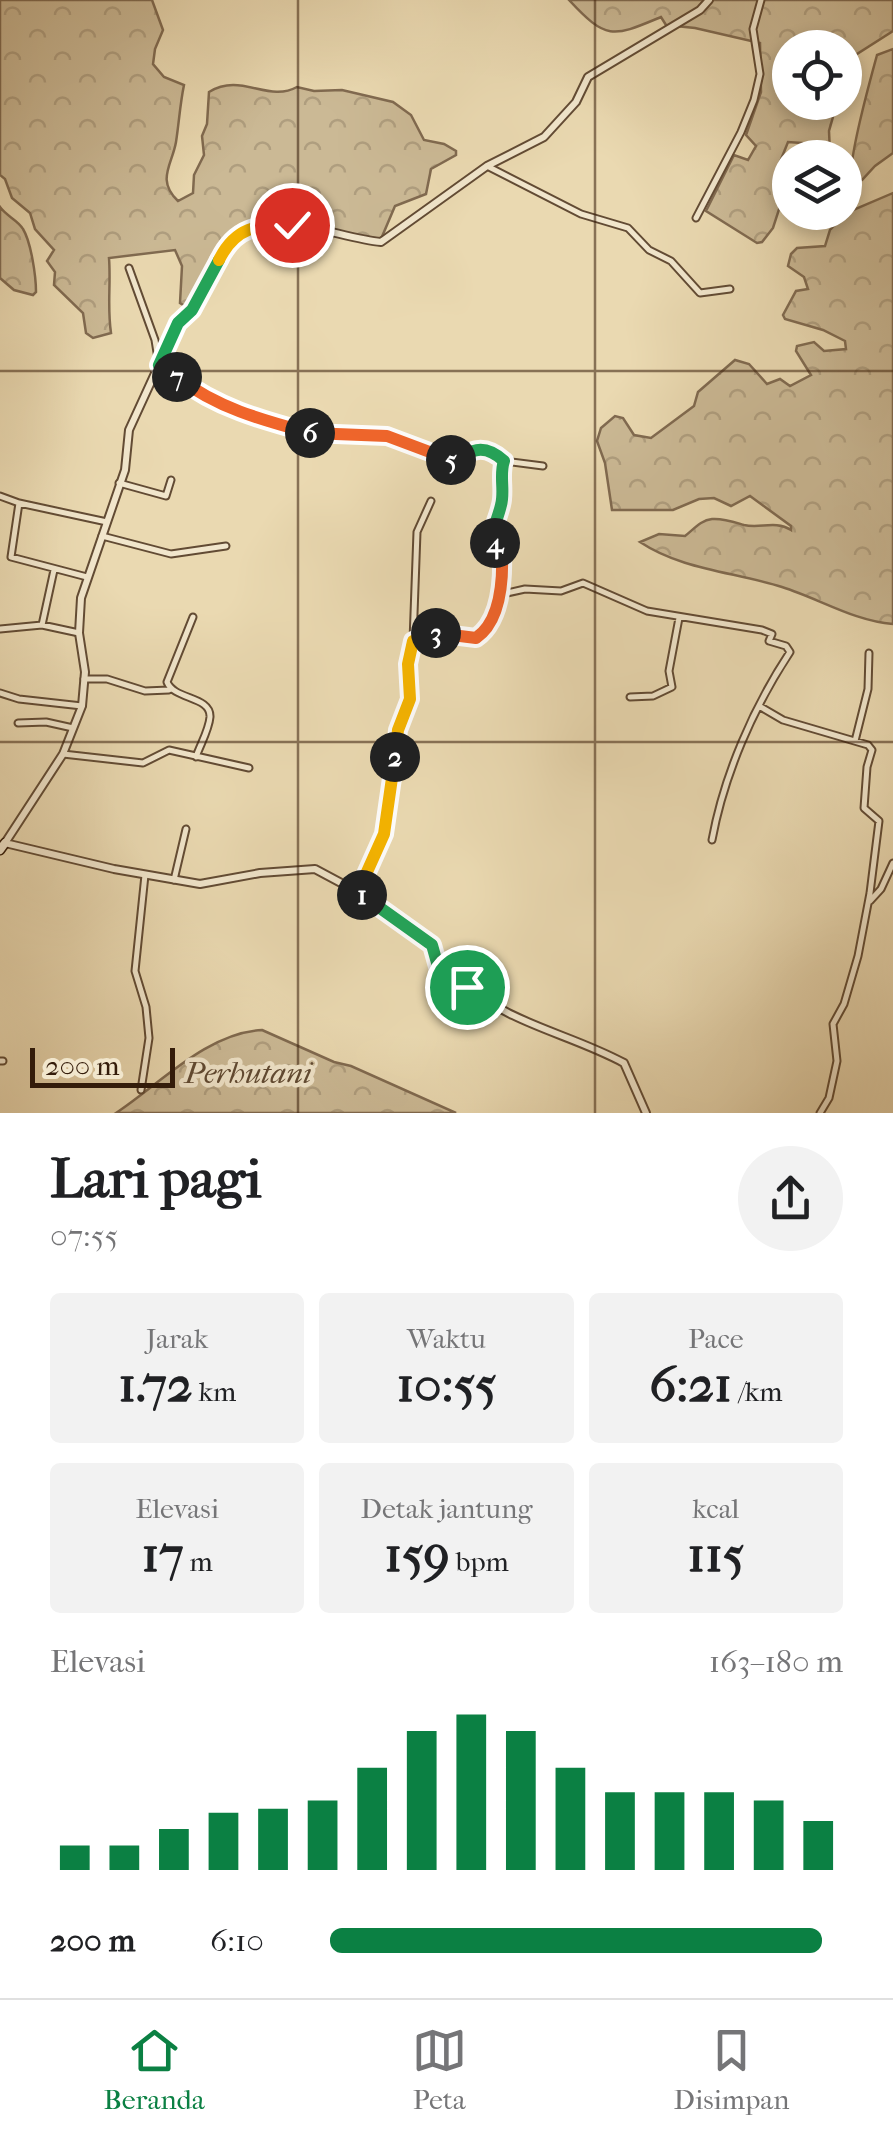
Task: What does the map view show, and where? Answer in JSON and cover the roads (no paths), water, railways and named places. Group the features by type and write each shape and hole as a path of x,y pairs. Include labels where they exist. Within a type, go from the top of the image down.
{"street":[{"path":"646,1113 624,1062 555,1036 477,997 439,970 432,945 358,892 315,868 203,884 2,846 63,754 82,706 81,598 126,466 129,430 178,323 192,310 225,248 250,226 292,225 381,242 487,166 544,137 576,102 588,77 700,10 709,0"},
{"path":"696,218 742,132 754,100 760,74 753,30 761,0"},
{"path":"487,166 581,214 628,228 648,250 671,260 700,292 730,289"},
{"path":"129,268 155,340 159,366"},
{"path":"159,366 222,406 282,426 326,436 387,436 451,460 476,450 495,453 504,461 543,466"},
{"path":"413,641 435,632 467,638 481,636 493,618 502,552 491,540 502,505 504,461"},
{"path":"119,483 166,496 171,480"},
{"path":"0,496 107,522"},
{"path":"358,892 384,834 398,730 410,699 408,664 413,641 416,532 431,501"},
{"path":"19,503 11,558 87,577"},
{"path":"102,536 170,554 226,546"},
{"path":"42,625 54,570"},
{"path":"498,594 560,590 584,583 647,610 762,630 772,634 769,641 773,644 786,646 790,652 758,706 718,802 712,840"},
{"path":"170,690 168,676 194,617"},
{"path":"630,697 662,694 672,687 669,671 680,618"},
{"path":"0,629 42,625 79,633"},
{"path":"855,741 868,690 869,653"},
{"path":"84,679 107,680 145,691 170,690 204,704 210,719 196,757"},
{"path":"0,693 82,706"},
{"path":"758,706 783,720 855,741 872,750 864,810 878,820 868,904 850,984 833,1024 837,1061 829,1098 820,1113"},
{"path":"18,723 46,722 74,728"},
{"path":"63,754 143,763 169,750 249,768"},
{"path":"174,880 186,830"},
{"path":"868,904 881,889 893,863"},
{"path":"141,1090 149,1038 146,1007 135,971 145,875"}],"park label":[{"name":"Perhutani","path":"248,1073"}]}
